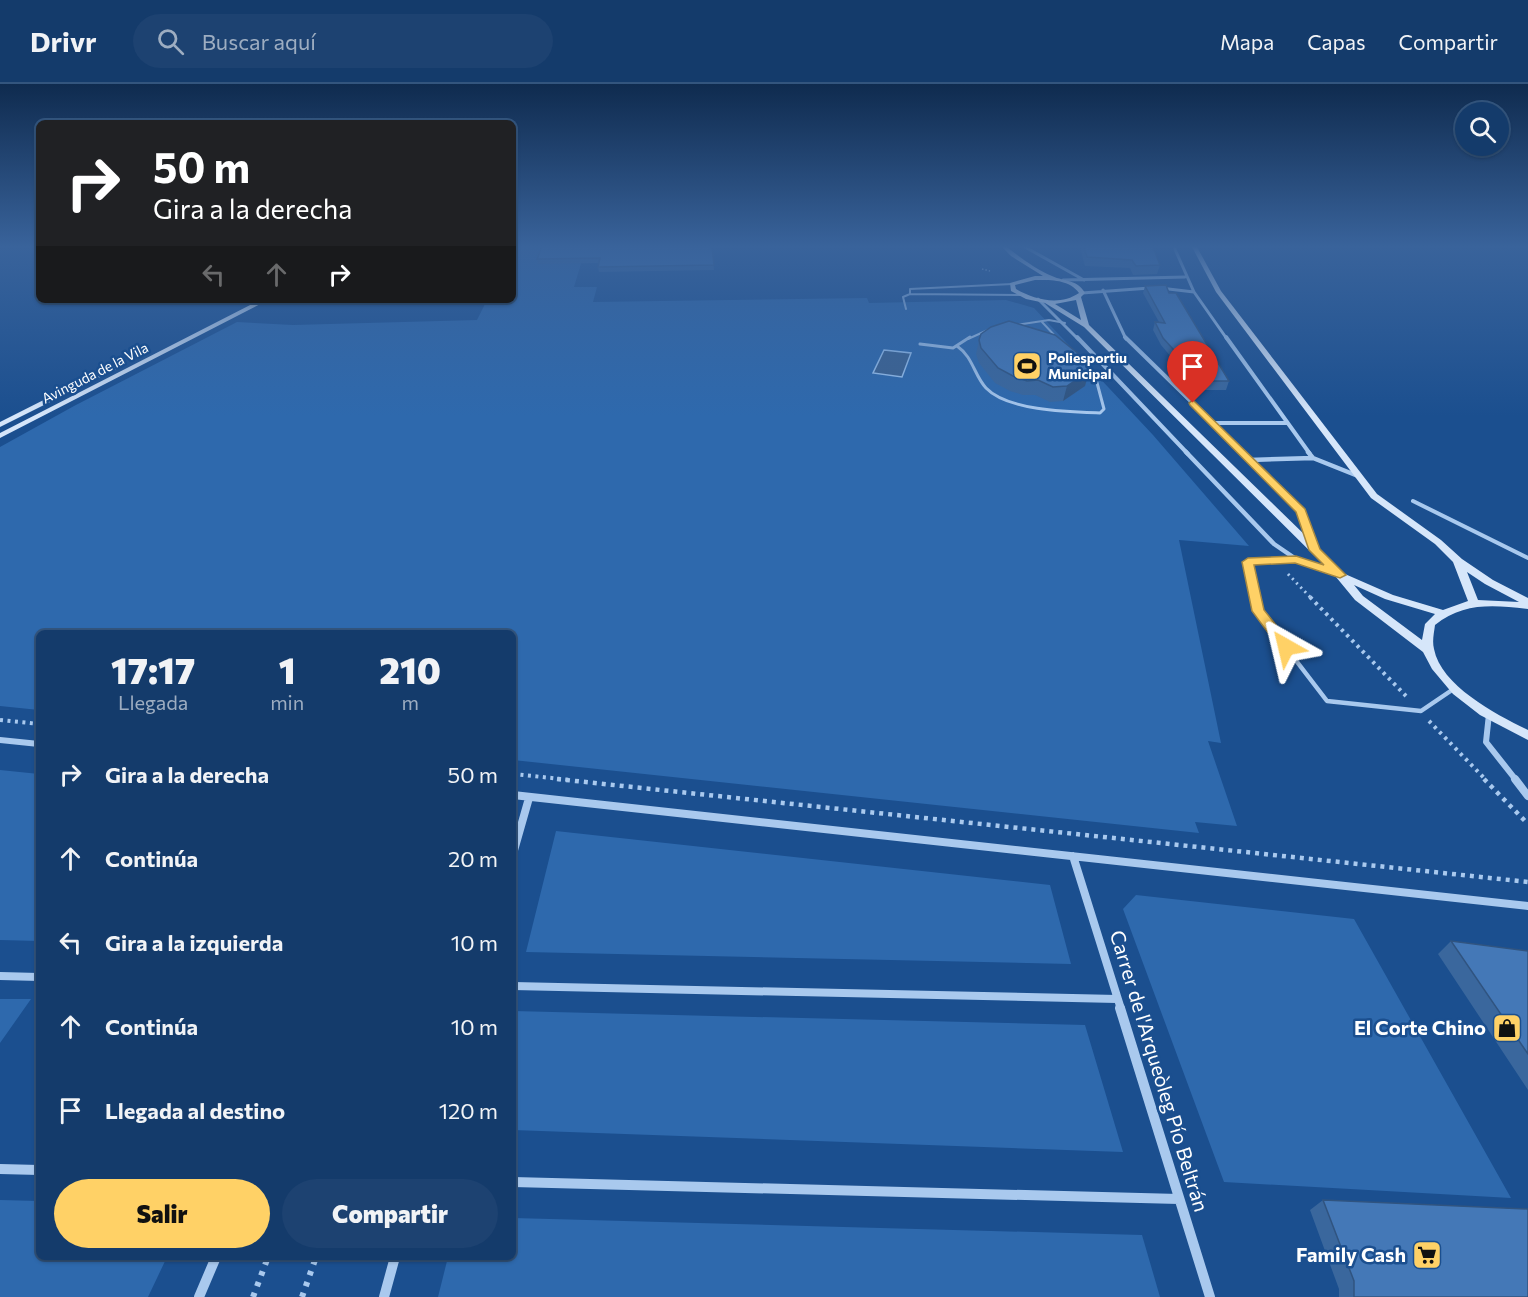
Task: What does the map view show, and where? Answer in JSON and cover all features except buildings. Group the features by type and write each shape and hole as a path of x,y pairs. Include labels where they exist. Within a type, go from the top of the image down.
{"street":[{"name":"Avinguda de la Vila","path":"0,425 243,304"},
{"name":"Avinguda de la Vila","path":"0,436 259,304"},
{"path":"1043,304 1065,323 1274,544 1296,559 1340,575 1389,597 1442,613"},
{"path":"1050,304 1086,326 1315,550 1359,598 1428,650 1439,671 1455,688 1489,714 1528,735"},
{"path":"1082,304 1086,326"},
{"path":"1109,304 1124,336 1215,423 1301,511 1315,550"},
{"path":"1202,304 1313,458"},
{"path":"1228,304 1374,495 1438,542 1458,561 1488,582 1528,604"},
{"path":"1215,423 1227,421 1286,423"},
{"path":"1250,460 1313,458 1358,476"},
{"path":"1458,561 1474,603"},
{"path":"1428,650 1430,624 1442,613 1474,603 1528,604"},
{"path":"1489,714 1486,742 1528,796"},
{"path":"0,740 36,744"},
{"path":"516,796 1528,906"},
{"path":"516,844 529,798"},
{"name":"Carrer de l'Arqueòleg Pío Beltrán","path":"1073,856 1210,1297"},
{"path":"0,976 36,977"},
{"path":"516,986 1117,999"},
{"path":"0,1169 36,1170"},
{"path":"516,1182 1179,1199"},
{"path":"199,1297 215,1260"},
{"path":"384,1297 394,1260"}],"lane":[{"path":"905,304 906,309"},
{"path":"1007,327 1042,322 1056,315"},
{"path":"1049,320 1065,323"},
{"path":"1042,322 1058,338"},
{"path":"957,346 972,336 999,328"},
{"path":"920,344 957,346 966,351 987,388 998,395 1033,407 1062,412 1100,413 1104,409 1096,379 1081,363"},
{"path":"1413,501 1528,558"},
{"path":"1296,559 1248,562 1258,611 1327,702 1421,711 1455,688"}],"path":[{"path":"0,720 36,724"},
{"path":"516,774 1528,882"},
{"path":"253,1297 267,1260"},
{"path":"303,1297 315,1260"}],"shaded area":[{"path":"485,304 1019,304 1034,308 1153,435 1249,546 1179,540 1221,743 1208,741 1237,826 1195,822 1199,833 516,760 516,630 36,630 36,710 0,706 0,447 237,322 293,325 477,320"},
{"path":"884,350 911,353 902,377 873,373"},
{"path":"0,770 36,774 36,941 0,940"},
{"path":"556,831 1050,885 1071,964 526,952"},
{"path":"1136,895 1354,919 1511,1198 1224,1182 1123,909"},
{"path":"0,999 31,999 0,1043"},
{"path":"516,1011 1085,1025 1123,1152 516,1130"},
{"path":"0,1200 36,1201 36,1260 166,1260 148,1297 0,1297"},
{"path":"516,1218 1142,1235 1160,1297 438,1297 447,1260 516,1260"}],"place":[{"name":"Poliesportiu Municipal","path":"1027,366"},
{"name":"El Corte Chino","path":"1507,1028"},
{"name":"Family Cash","path":"1427,1255"}],"route":[{"path":"1193,403 1301,511 1315,550 1340,575 1296,559 1248,562 1258,611 1286,647"}]}
